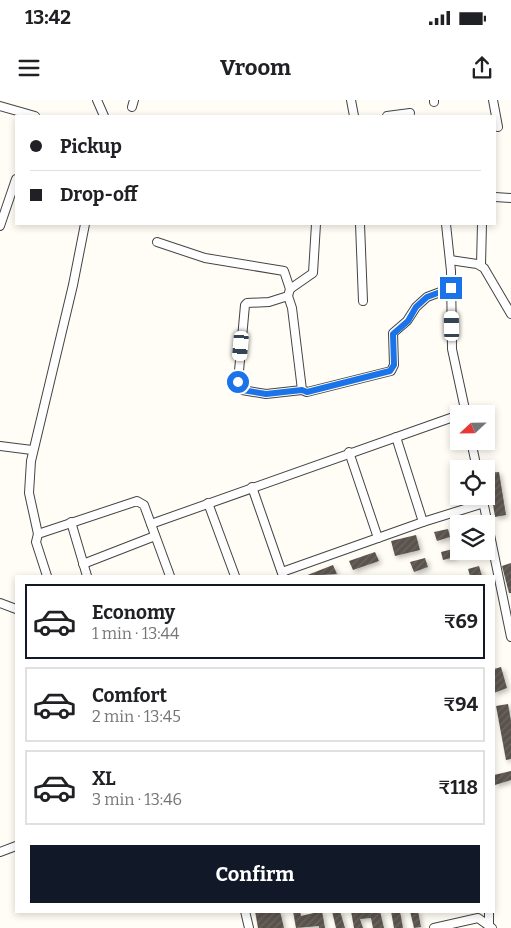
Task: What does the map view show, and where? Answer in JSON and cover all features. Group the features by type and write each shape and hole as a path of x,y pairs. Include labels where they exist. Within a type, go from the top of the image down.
{"street":[{"path":"96,100 104,115"},
{"path":"351,100 354,115"},
{"path":"492,100 495,115"},
{"path":"0,106 32,115"},
{"path":"395,115 410,113"},
{"path":"496,118 498,127"},
{"path":"0,226 2,212 15,180"},
{"path":"496,197 511,198"},
{"path":"46,575 36,542 38,534 29,493 32,450 73,285 85,225"},
{"path":"316,225 313,273 289,292 269,302 246,304 238,382 242,390 258,394 302,390 307,392 316,391 390,371 394,365 393,334 395,330 408,321 416,307 427,297 451,288"},
{"path":"360,225 362,301"},
{"path":"446,225 450,260 452,349 461,405"},
{"path":"481,265 482,225"},
{"path":"156,242 205,258 284,271 292,308 302,390"},
{"path":"450,260 481,265 487,271 511,314"},
{"path":"151,524 349,452 450,418"},
{"path":"396,437 424,522"},
{"path":"0,446 32,450"},
{"path":"349,452 378,538"},
{"path":"252,487 282,574 470,505"},
{"path":"38,534 137,502 144,505 170,575"},
{"path":"208,503 235,575"},
{"path":"484,505 511,638"},
{"path":"71,522 87,575"},
{"path":"83,564 156,536"},
{"path":"495,602 503,599"},
{"path":"0,603 15,610"},
{"path":"0,852 15,846"},
{"path":"245,913 249,928"},
{"path":"489,913 490,926"},
{"path":"434,928 472,918 478,918 490,926"}],"building":[{"path":"495,472 499,472 506,515 495,517 493,505 495,505"},
{"path":"448,529 450,537 437,541 434,532"},
{"path":"416,535 420,550 395,556 391,541"},
{"path":"450,550 450,558 443,560 441,552"},
{"path":"375,552 379,561 353,570 349,561"},
{"path":"425,558 428,567 414,572 410,562"},
{"path":"511,563 511,593 509,593 502,566"},
{"path":"333,565 337,574 321,575 308,575"},
{"path":"479,566 482,575 470,575 468,569"},
{"path":"501,667 507,688 495,693 495,669"},
{"path":"508,704 511,721 511,759 506,760 496,706"},
{"path":"511,771 511,780 495,785 495,775"},
{"path":"255,913 280,913 284,928 258,928"},
{"path":"293,913 300,913 301,916 322,913 325,928 319,928 319,926 296,928"},
{"path":"332,913 341,913 345,928 336,928"},
{"path":"351,913 380,913 384,928 373,928 371,918 360,919 363,928 354,928"},
{"path":"391,913 400,913 403,928 394,928"},
{"path":"410,913 418,913 421,927 414,928"}],"route":[{"path":"238,382 242,390 258,394 302,390 307,392 390,371 394,365 393,334 395,330 408,321 420,302 432,294 451,288"}]}
